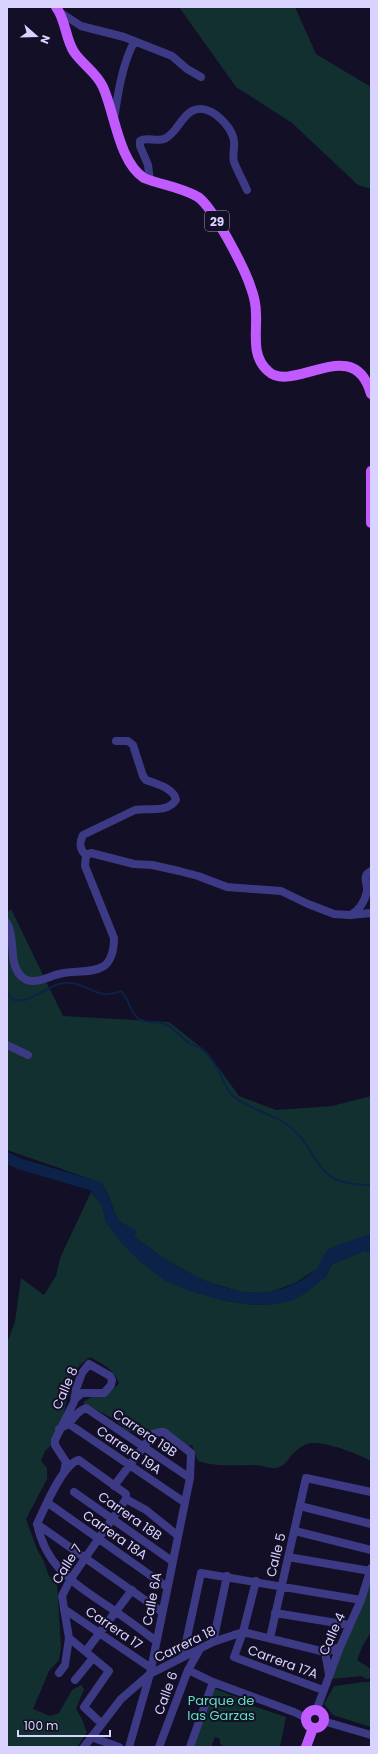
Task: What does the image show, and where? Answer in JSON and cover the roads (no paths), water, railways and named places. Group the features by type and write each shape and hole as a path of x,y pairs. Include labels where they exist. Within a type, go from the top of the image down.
{"main road":[{"name":"29","path":"59,10 74,52 99,79 125,153 137,174 199,198 205,204 216,221 246,274 252,289 256,313 256,351 261,363 268,371 278,377 284,377 322,368 345,366 351,367 357,370 367,380 371,394"},
{"path":"371,470 371,523"},
{"path":"316,1711 323,1715 323,1720 319,1727 313,1728 308,1724 306,1718 309,1713 316,1711"},
{"path":"306,1747 313,1728"}],"street":[{"path":"59,10 81,26 124,37 172,56 187,69 201,77"},
{"path":"114,120 123,69 134,42"},
{"path":"150,180 148,166 140,146 140,141 145,138 165,139 174,132 191,112 198,109 208,110 220,117 227,124 234,140 234,161 247,190"},
{"path":"86,855 81,851 80,846 83,835 135,810 144,808 167,808 176,800 175,795 171,792 146,780 143,776 133,744 128,741 116,741"},
{"path":"86,855 91,853 134,864 152,864 198,876 226,887 281,891 321,910 334,914 350,915 371,913"},
{"path":"8,925 17,971 25,979 32,981 39,980 60,973 95,970 105,966 114,948 114,938 85,866 86,855"},
{"path":"350,915 358,911 363,902 367,891 365,877 367,873 371,871"},
{"path":"7,1045 28,1055"},
{"name":"Calle 8","path":"64,1472 66,1462 55,1445 59,1429 75,1399 82,1393 104,1393 111,1385 112,1380 110,1376 89,1364 82,1373 76,1390 75,1399"},
{"name":"Carrera 19B","path":"69,1424 75,1415 86,1408 190,1478"},
{"path":"59,1429 69,1424"},
{"name":"Carrera 19A","path":"69,1424 184,1502"},
{"name":"Calle 6A","path":"129,1747 150,1671 190,1478 191,1453 164,1432 153,1434 143,1446"},
{"path":"114,1486 143,1446"},
{"path":"156,1641 70,1580 47,1555 40,1538 37,1524 64,1472 74,1461 79,1460 126,1494 126,1499 146,1510 178,1534"},
{"name":"Calle 5","path":"270,1638 306,1478 371,1492"},
{"name":"Carrera 18B","path":"74,1492 172,1561"},
{"name":"Calle 7","path":"60,1673 65,1665 69,1638 62,1596 70,1580 85,1557 126,1499"},
{"name":"Carrera 18A","path":"48,1502 167,1587"},
{"path":"300,1506 371,1524"},
{"path":"37,1524 162,1612"},
{"path":"295,1531 371,1550"},
{"path":"288,1557 370,1569"},
{"name":"Calle 4","path":"316,1711 329,1674 361,1600 370,1569"},
{"name":"Calle 6","path":"183,1656 201,1573 227,1576"},
{"path":"213,1642 227,1576 281,1587 361,1600"},
{"path":"256,1581 243,1632 325,1652 340,1647"},
{"path":"86,1651 132,1590"},
{"name":"Carrera 17","path":"64,1609 100,1632 150,1671"},
{"path":"275,1613 350,1625"},
{"name":"Carrera 18","path":"84,1747 121,1699 150,1671 213,1642 243,1632"},
{"name":"Carrera 17A","path":"243,1632 234,1657 323,1690"},
{"path":"69,1638 109,1671 84,1707 102,1724"},
{"name":"Calle 6","path":"159,1747 188,1670 200,1649"},
{"path":"325,1652 329,1674"},
{"path":"75,1680 93,1658"},
{"path":"188,1670 213,1682 294,1712 306,1718"},
{"path":"190,1747 213,1682"},
{"path":"323,1720 371,1735"},
{"path":"91,1737 119,1747"}],"water":[{"path":"99,1182 109,1196 118,1219 122,1223 137,1230 134,1237 170,1262 190,1273 211,1283 232,1290 253,1293 275,1291 296,1283 308,1276 318,1267 329,1249 369,1234 371,1235 371,1252 364,1251 331,1265 326,1277 294,1300 275,1304 254,1305 220,1300 187,1290 164,1280 138,1260 120,1242 106,1222 102,1205 91,1192"}],"waterway":[{"path":"7,991 11,998 17,1000 31,998 53,986 66,983 77,984 97,993 103,994 121,991 126,997 133,1013 139,1019 165,1024 189,1043 203,1050 216,1066 232,1095 249,1106 283,1122 296,1132 325,1172 336,1179 350,1184 371,1185"},
{"path":"7,1158 20,1164 95,1186 103,1198"}],"park label":[{"name":"Parque de las Garzas","path":"221,1708"}]}
